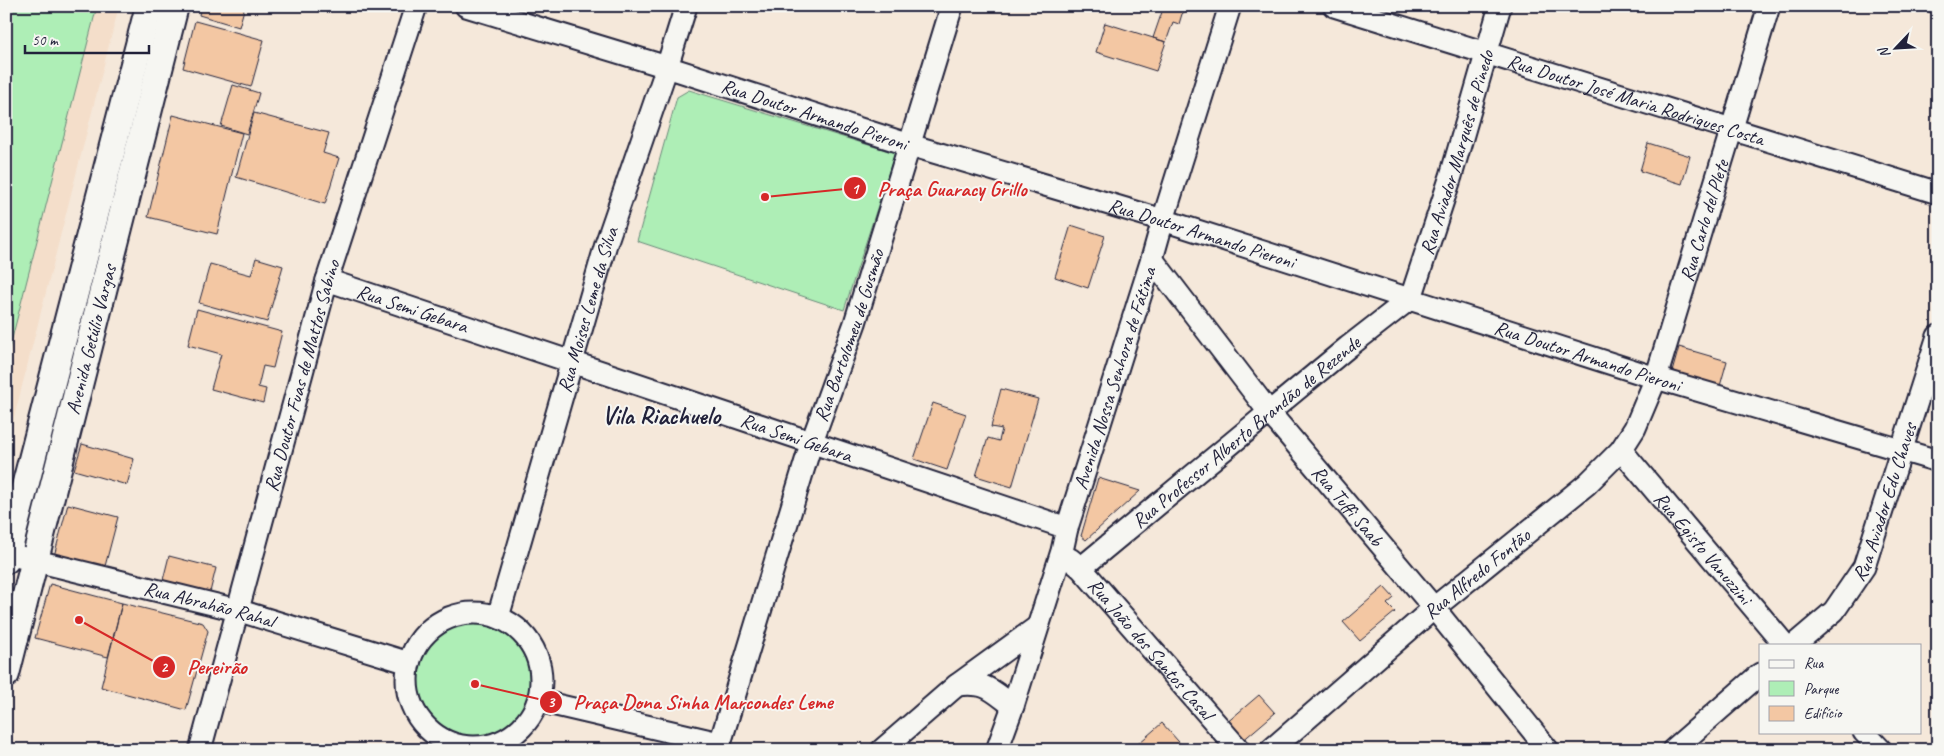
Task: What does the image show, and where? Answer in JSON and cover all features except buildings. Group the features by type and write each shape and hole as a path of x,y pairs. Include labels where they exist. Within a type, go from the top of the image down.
{"main road":[{"name":"Avenida Getúlio Vargas","path":"7,557 149,6"},
{"name":"Avenida Getúlio Vargas","path":"6,674 175,6"}],"street":[{"name":"Rua Doutor Fuas de Mattos Sabino","path":"200,750 327,280 416,6"},
{"name":"Rua Doutor Armando Pieroni","path":"466,6 667,67 910,145 1163,220 1656,378 1938,461"},
{"name":"Rua Moises Leme da Silva","path":"498,617 606,244 686,6"},
{"name":"Rua Bartolomeu de Gusmão","path":"719,746 811,444 855,323 952,6"},
{"name":"Avenida Nossa Senhora de Fátima","path":"998,750 1062,551 1067,528 1230,6"},
{"name":"Rua Doutor José Maria Rodrigues Costa","path":"1334,6 1938,193"},
{"name":"Rua Aviador Marquês de Pinedo","path":"1411,298 1451,176 1500,6"},
{"name":"Rua Carlo del Plete","path":"1656,378 1769,6"},
{"name":"Rua Tuffi Saab","path":"1152,259 1269,412 1434,608 1548,750"},
{"name":"Rua Semi Gebara","path":"327,280 572,361 811,444 1067,528"},
{"name":"Rua Professor Alberto Brandão de Rezende","path":"1081,568 1348,347 1411,298"},
{"name":"Rua Aviador Edu Chaves","path":"1795,644 1834,611 1864,567 1938,336"},
{"name":"Rua Alfredo Fontão","path":"1272,750 1434,608 1587,484 1621,450 1635,428 1656,378"},
{"name":"Rua Egisto Vanuzzini","path":"1621,450 1784,644"},
{"name":"Rua João dos Santos Casal","path":"1062,551 1081,568 1239,750"},
{"name":"Rua Abrahão Rahal","path":"7,557 34,560 237,610 409,663"},
{"path":"470,613 484,613 498,617 511,624 532,644 541,672 542,686 539,701 534,714 516,734 492,746 464,748 451,744 438,738 418,718 408,691 409,663 414,650 422,638 431,628 443,620 456,615 470,613"},
{"path":"882,750 957,685 1037,627"},
{"path":"1673,750 1759,675"},
{"path":"957,685 976,683 989,689 1013,706"},
{"path":"539,701 719,746"},
{"path":"1866,734 1881,750"}],"shaded area":[{"path":"6,6 119,6 6,449"}],"green space":[{"path":"6,6 97,6 6,362"},
{"path":"689,90 895,153 844,310 637,241 677,97"},
{"path":"475,622 497,627 515,639 527,657 532,679 527,701 515,719 497,731 475,736 453,731 435,719 423,701 418,679 423,657 435,639 453,627"}],"place":[{"name":"Praça Guaracy Grillo","path":"765,197"},
{"name":"Pereirão","path":"79,620"},
{"name":"Praça Dona Sinha Marcondes Leme","path":"475,684"}],"district":[{"name":"Vila Riachuelo","path":"661,416"}]}
